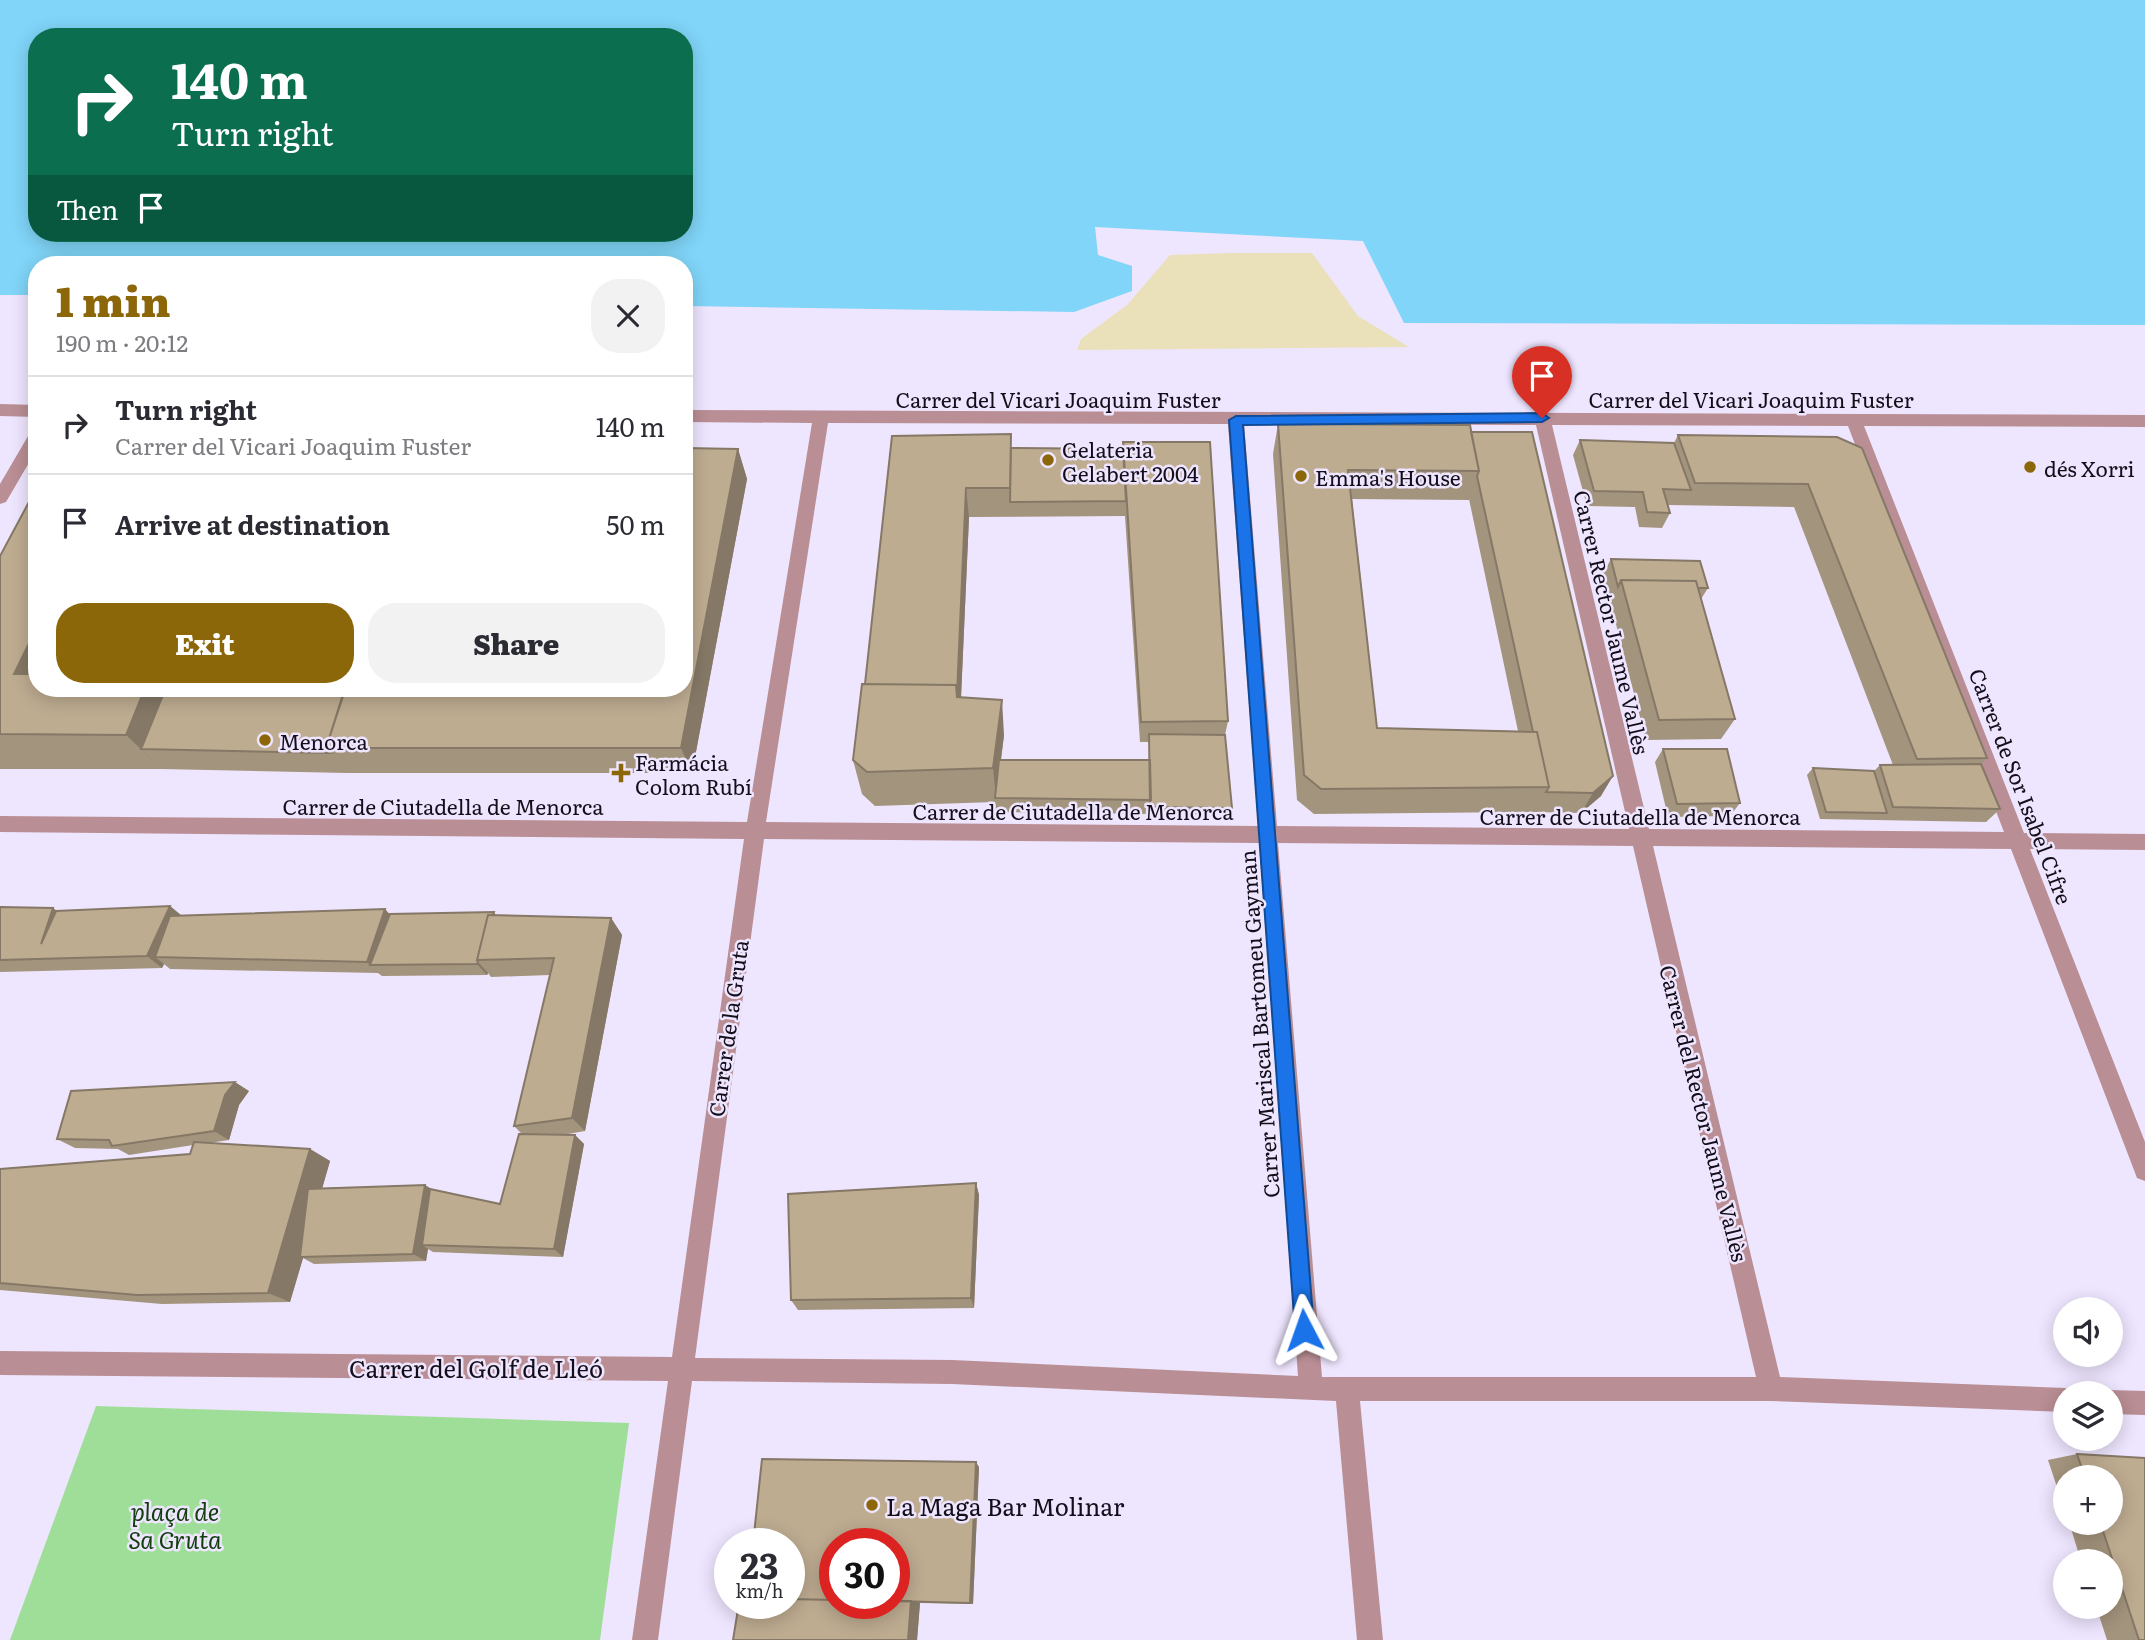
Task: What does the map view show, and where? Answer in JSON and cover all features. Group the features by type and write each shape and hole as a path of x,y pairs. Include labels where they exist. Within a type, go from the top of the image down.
{"street":[{"path":"0,410 28,411"},
{"name":"Carrer del Vicari Joaquim Fuster","path":"693,416 2145,421"},
{"name":"Carrer de la Gruta","path":"645,1640 755,830 821,417"},
{"name":"Carrer Rector Jaume Vallès","path":"1542,418 1639,838"},
{"name":"Carrer Mariscal Bartomeu Gayman","path":"1236,420 1304,1330 1311,1389"},
{"name":"Carrer de Sor Isabel Cifre","path":"1854,420 2020,841 2145,1170"},
{"path":"0,498 28,450"},
{"name":"Carrer de Ciutadella de Menorca","path":"0,824 2145,842"},
{"name":"Carrer del Rector Jaume Vallès","path":"1639,838 1772,1389"},
{"name":"Carrer del Golf de Lleó","path":"0,1363 952,1372 1311,1389 1772,1389 2053,1400"},
{"path":"1347,1388 1370,1640"},
{"path":"2123,1402 2145,1403"}],"green space":[{"name":"plaça de Sa Gruta","path":"96,1406 629,1423 600,1640 10,1640"}],"sand":[{"path":"1312,253 1358,316 1409,347 1077,350 1081,339 1127,305 1170,255"}],"water":[{"path":"0,0 2145,0 2145,325 1404,323 1363,241 1095,227 1098,255 1132,266 1132,291 1074,312 693,306 693,256 28,256 28,295 0,295"}],"building":[{"path":"1278,424 1470,425 1479,471 1348,470 1377,728 1537,732 1549,787 1321,789 1304,775"},
{"path":"1471,432 1532,432 1613,776 1593,793 1546,792 1549,787 1537,732 1533,732 1477,476 1479,471"},
{"path":"1011,434 1010,488 966,488 957,694 956,685 865,684 892,436"},
{"path":"1678,435 1837,437 1862,448 1987,758 1917,759 1808,484 1695,483"},
{"path":"1580,440 1674,443 1691,490 1663,489 1670,513 1647,512 1643,492 1594,491"},
{"path":"1123,442 1210,442 1228,721 1141,722"},
{"path":"693,448 738,449 693,685"},
{"path":"1011,448 1123,449 1126,501 1010,502"},
{"path":"28,504 28,645 14,674 28,674 28,697 141,697 126,735 0,734 0,556"},
{"path":"1611,559 1700,561 1708,588 1698,588 1696,581 1621,580 1618,587"},
{"path":"1621,580 1696,581 1735,719 1659,720"},
{"path":"862,684 956,685 957,697 1002,700 993,768 867,772 853,760"},
{"path":"162,697 343,697 326,748 331,753 141,749"},
{"path":"342,697 691,697 681,748 326,748"},
{"path":"1149,734 1225,735 1232,808 1150,807"},
{"path":"1663,749 1727,749 1740,803 1677,804"},
{"path":"999,760 1150,760 1151,800 995,798"},
{"path":"1981,764 2000,809 1893,807 1880,765"},
{"path":"1813,768 1874,771 1887,813 1826,812"},
{"path":"170,906 147,956 0,960 0,907 53,908 41,944 56,911"},
{"path":"385,909 367,962 155,957 170,916"},
{"path":"494,912 493,915 488,915 477,964 370,965 390,914"},
{"path":"488,915 611,918 572,1118 514,1126 554,958 477,960"},
{"path":"235,1082 225,1095 214,1131 112,1146 109,1140 57,1139 71,1091"},
{"path":"519,1134 575,1135 554,1249 422,1245 430,1189 500,1204"},
{"path":"194,1142 310,1149 268,1293 137,1295 0,1283 0,1169 190,1154"},
{"path":"976,1183 971,1298 791,1300 788,1194"},
{"path":"425,1185 413,1254 300,1257 308,1189"},
{"path":"2077,1454 2145,1458 2145,1640 2139,1640 2123,1592 2123,1549 2109,1549 2104,1535 2123,1535 2123,1465 2081,1465"},
{"name":"La Maga Bar Molinar","path":"762,1459 976,1462 970,1603 910,1601 910,1528 819,1528 819,1600 805,1599 805,1528 755,1528"},
{"path":"805,1599 819,1600 819,1619 910,1619 908,1640 733,1640 736,1619 805,1619"}],"place":[{"name":"Gelateria Gelabert 2004","path":"1048,460"},
{"name":"dés Xorri","path":"2030,467"},
{"name":"Emma's House","path":"1301,476"},
{"name":"Menorca","path":"265,740"},
{"name":"Farmácia Colom Rubí","path":"621,773"},
{"name":"La Maga Bar Molinar","path":"872,1505"}],"route":[{"path":"1304,1330 1236,420 1542,418"}]}
